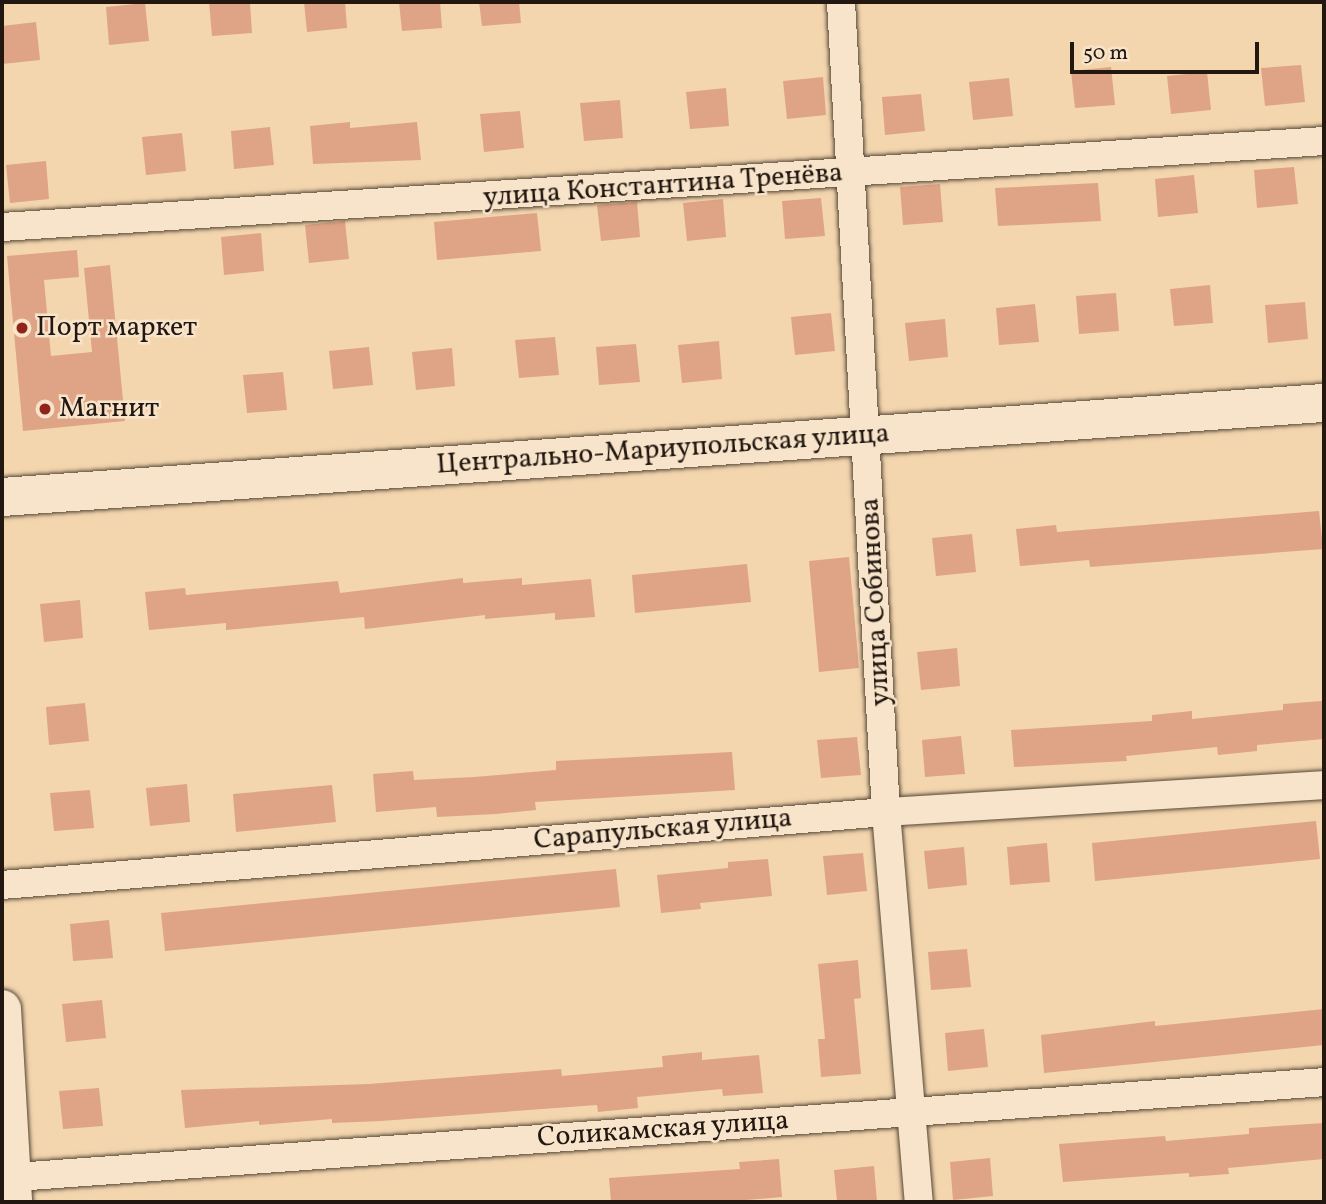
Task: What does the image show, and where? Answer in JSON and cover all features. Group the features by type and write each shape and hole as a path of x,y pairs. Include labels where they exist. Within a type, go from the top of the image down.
{"street":[{"name":"улица Собинова","path":"841,2 868,436 886,812 919,1202"},
{"name":"улица Константина Тренёва","path":"2,227 851,174 1324,141"},
{"name":"Центрально-Мариупольская улица","path":"2,497 1324,403"},
{"name":"Сарапульская улица","path":"2,886 886,812 1324,785"},
{"path":"2,1009 9,1186"},
{"name":"Соликамская улица","path":"9,1186 912,1112 1324,1082"}],"building":[{"path":"209,2 250,2 252,33 212,36"},
{"path":"304,2 345,2 347,28 307,32"},
{"path":"399,2 440,2 442,28 402,31"},
{"path":"479,2 519,2 521,23 482,26"},
{"path":"145,3 149,41 109,45 106,7"},
{"path":"36,22 40,60 2,64 2,26"},
{"path":"1301,65 1305,102 1265,106 1261,68"},
{"path":"1111,67 1115,105 1075,108 1071,71"},
{"path":"1207,72 1211,110 1171,114 1167,76"},
{"path":"823,77 826,115 787,119 783,81"},
{"path":"1009,78 1013,116 973,120 969,82"},
{"path":"726,88 729,126 690,129 686,92"},
{"path":"921,94 925,131 885,135 882,97"},
{"path":"620,100 623,138 584,141 580,103"},
{"path":"520,111 524,148 484,152 480,114"},
{"path":"350,122 350,128 417,122 421,160 313,164 310,126"},
{"path":"270,127 274,165 234,169 231,131"},
{"path":"182,133 186,171 146,175 142,137"},
{"path":"46,161 49,199 10,203 6,165"},
{"path":"1294,167 1298,204 1257,208 1254,170"},
{"path":"1194,175 1198,213 1158,217 1155,179"},
{"path":"1098,183 1101,221 998,226 995,188"},
{"path":"940,184 943,222 903,225 900,187"},
{"path":"821,198 825,236 785,239 782,201"},
{"path":"723,199 726,237 687,241 683,203"},
{"path":"637,202 640,237 601,241 597,205"},
{"path":"537,213 541,251 437,260 434,222"},
{"path":"345,221 349,259 309,263 305,225"},
{"path":"261,233 264,271 224,275 221,237"},
{"path":"77,250 79,277 44,280 51,356 92,352 84,268 110,265 125,421 23,431 7,256"},
{"path":"1210,285 1213,323 1174,326 1170,289"},
{"path":"1116,293 1119,331 1079,334 1076,296"},
{"path":"1305,302 1308,339 1268,343 1265,305"},
{"path":"1035,304 1039,342 999,345 996,308"},
{"path":"831,313 835,351 795,355 791,317"},
{"path":"945,319 948,357 909,361 905,323"},
{"path":"555,337 559,375 519,378 515,340"},
{"path":"719,341 722,379 682,383 678,345"},
{"path":"636,344 640,382 599,385 596,347"},
{"path":"369,347 373,385 333,389 329,351"},
{"path":"452,348 455,386 416,390 412,352"},
{"path":"283,372 287,410 247,413 243,375"},
{"path":"1319,511 1323,549 1090,567 1089,560 1020,566 1016,529 1056,525 1057,532"},
{"path":"972,534 976,572 936,576 932,538"},
{"path":"849,557 859,668 819,672 809,561"},
{"path":"747,564 751,602 635,613 632,575"},
{"path":"463,578 463,583 522,578 522,585 591,579 595,617 555,620 555,613 485,619 485,615 365,629 364,617 226,630 226,623 149,630 145,592 185,588 186,595 338,581 340,593"},
{"path":"80,600 83,638 44,642 40,604"},
{"path":"957,648 960,686 921,690 917,652"},
{"path":"1322,701 1324,739 1257,745 1257,751 1218,755 1217,747 1126,756 1127,761 1014,767 1011,730 1152,721 1152,715 1192,711 1192,719 1283,710 1283,704"},
{"path":"85,703 89,741 49,745 46,707"},
{"path":"961,736 965,774 925,777 922,740"},
{"path":"857,737 861,775 821,778 817,740"},
{"path":"732,752 735,790 535,802 536,810 496,814 437,817 436,807 376,812 373,774 413,771 414,780 474,777 556,770 556,761"},
{"path":"187,784 190,822 150,826 146,788"},
{"path":"332,785 336,822 236,832 233,794"},
{"path":"90,790 94,828 54,831 50,793"},
{"path":"1316,821 1320,859 1095,881 1092,843"},
{"path":"1047,843 1050,882 1010,885 1007,847"},
{"path":"964,847 967,885 928,889 924,851"},
{"path":"863,853 867,891 827,895 823,856"},
{"path":"768,859 772,896 700,903 701,909 661,913 657,875 728,868 728,862"},
{"path":"616,869 620,907 165,951 161,913"},
{"path":"109,920 113,958 73,961 70,924"},
{"path":"967,949 971,987 931,990 928,952"},
{"path":"858,960 861,998 854,999 861,1074 821,1077 818,1039 825,1039 818,964"},
{"path":"102,1000 106,1038 66,1042 62,1004"},
{"path":"1324,1009 1324,1045 1044,1073 1041,1035 1155,1021 1155,1026"},
{"path":"984,1029 988,1067 948,1071 945,1033"},
{"path":"702,1052 702,1060 759,1055 763,1093 723,1096 722,1089 637,1097 638,1108 598,1112 597,1105 381,1121 332,1123 332,1119 259,1125 259,1121 185,1128 181,1090 369,1084 561,1069 562,1076 663,1067 662,1056"},
{"path":"99,1088 103,1126 63,1129 59,1091"},
{"path":"1324,1123 1324,1159 1228,1168 1229,1174 1189,1177 1189,1173 1063,1182 1059,1144 1165,1136 1166,1141 1249,1134 1249,1128"},
{"path":"990,1158 993,1196 953,1200 950,1162"},
{"path":"779,1159 782,1197 721,1202 611,1202 609,1178 740,1169 739,1162"},
{"path":"874,1166 877,1202 837,1202 834,1170"}],"place":[{"name":"Порт маркет","path":"22,328"},
{"name":"Магнит","path":"45,409"}]}
